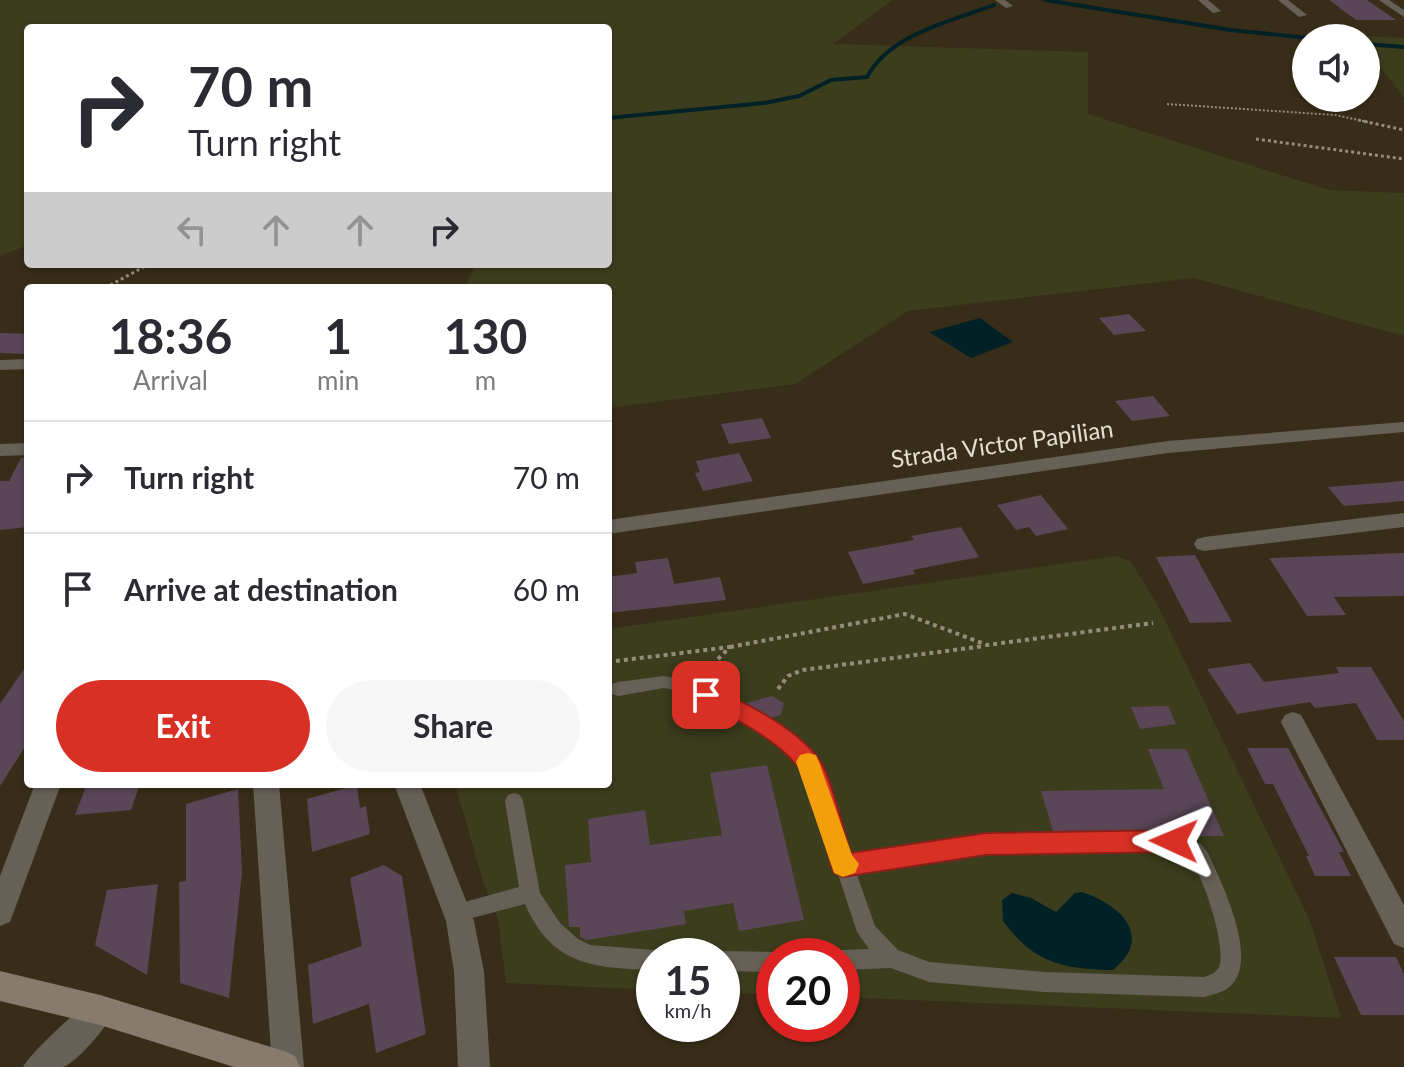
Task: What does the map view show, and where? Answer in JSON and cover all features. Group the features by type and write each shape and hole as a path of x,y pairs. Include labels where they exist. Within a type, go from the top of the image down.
{"street":[{"path":"999,0 1009,6"},
{"path":"1202,0 1216,11"},
{"path":"1282,0 1302,15"},
{"path":"1383,0 1404,14"},
{"path":"0,365 24,364"},
{"name":"Strada Victor Papilian","path":"612,526 1168,447 1404,427"},
{"path":"0,450 24,449"},
{"path":"1204,544 1404,520"},
{"path":"1293,722 1404,934"},
{"path":"0,912 46,788"},
{"path":"0,986 100,1010 286,1067 266,788"},
{"path":"409,788 457,913 469,972 474,1067"},
{"path":"39,1067 73,1039 100,1010"}],"lane":[{"path":"618,689 664,682 689,689 736,708 771,730 811,766 867,932 891,958"},
{"path":"514,801 530,893 538,913 581,952 592,956 636,959"},
{"path":"843,865 986,844 1174,841 1194,850 1201,859 1228,928 1231,953 1229,970 1222,980 1204,987 1044,982 929,972 891,958 860,959"},
{"path":"457,913 530,893"}],"path":[{"path":"1167,104 1335,115 1404,130"},
{"path":"1256,139 1404,159"},
{"path":"112,284 142,268"},
{"path":"612,662 730,647 905,614 987,645"},
{"path":"778,689 788,676 803,670 1153,623"},
{"path":"689,689 730,647"}],"green space":[{"path":"0,0 892,0 833,44 1088,52 1088,114 1329,190 1404,193 1404,336 1194,278 908,311 795,384 612,407 612,284 467,284 474,268 612,268 612,24 24,24 24,247 0,256"},
{"path":"1380,37 1404,38 1404,98 1380,66"},
{"path":"1116,556 1131,562 1158,606 1310,921 1341,1018 860,998 860,938 756,938 756,994 740,993 740,938 636,938 636,989 506,983 498,919 483,881 456,788 612,788 612,628"}],"water":[{"path":"980,318 1013,342 971,358 929,332"},
{"path":"1082,892 1108,904 1127,923 1131,945 1113,970 1079,968 1051,961 1026,946 1003,921 1002,900 1012,893 1031,898 1056,912 1075,893"}],"building":[{"path":"1329,0 1367,0 1396,20 1356,20"},
{"path":"1129,314 1146,331 1114,335 1099,318"},
{"path":"0,333 24,334 24,354 0,353"},
{"path":"1153,396 1170,416 1132,421 1115,401"},
{"path":"762,418 771,438 729,444 721,424"},
{"path":"739,453 753,481 703,491 695,473 700,472 696,461"},
{"path":"21,458 24,458 24,527 0,530 0,481 9,481"},
{"path":"1404,481 1404,501 1344,506 1328,487"},
{"path":"1041,495 1068,529 1036,536 1029,527 1016,530 997,505"},
{"path":"961,527 979,557 913,570 915,574 863,584 848,552 914,540 911,536"},
{"path":"1404,553 1404,596 1334,597 1346,615 1307,616 1269,558"},
{"path":"1195,555 1232,622 1190,623 1156,557"},
{"path":"668,558 674,584 720,577 726,600 612,613 612,576 637,573 635,562"},
{"path":"1250,663 1264,682 1339,673 1336,667 1371,667 1404,721 1404,740 1377,740 1356,703 1315,708 1310,702 1237,714 1207,669"},
{"path":"24,669 24,748 0,786 0,704"},
{"path":"772,696 784,703 781,715 770,718 747,703"},
{"path":"1168,706 1176,724 1140,729 1131,707"},
{"path":"1247,748 1288,748 1344,852 1339,852 1351,876 1315,876 1306,856 1309,856 1273,784 1265,784"},
{"path":"1148,749 1186,749 1224,836 1190,836 1174,830 1053,831 1041,791 1164,789"},
{"path":"767,765 804,920 739,931 733,903 684,911 686,924 587,940 580,937 580,927 569,927 565,865 591,862 588,819 645,810 650,845 722,835 710,773"},
{"path":"85,788 139,788 131,810 75,815"},
{"path":"357,788 360,808 366,806 370,834 312,852 307,799"},
{"path":"238,789 242,872 229,998 180,983 179,882 186,881 186,804"},
{"path":"384,865 402,876 426,1034 376,1053 369,1004 313,1024 308,965 362,946 350,878"},
{"path":"158,884 147,975 95,945 107,890"},
{"path":"1334,957 1396,957 1404,974 1404,1015 1361,1015"}],"waterway":[{"path":"1045,0 1231,30 1292,36"},
{"path":"612,118 764,103 799,96 831,80 867,77 877,62 906,40 941,23 994,5"},
{"path":"1380,45 1404,47"}],"slow traffic":[{"path":"808,762 843,865 847,864"}],"route":[{"path":"706,695 736,708 771,730 811,766 843,865 986,844 1174,841"}]}
